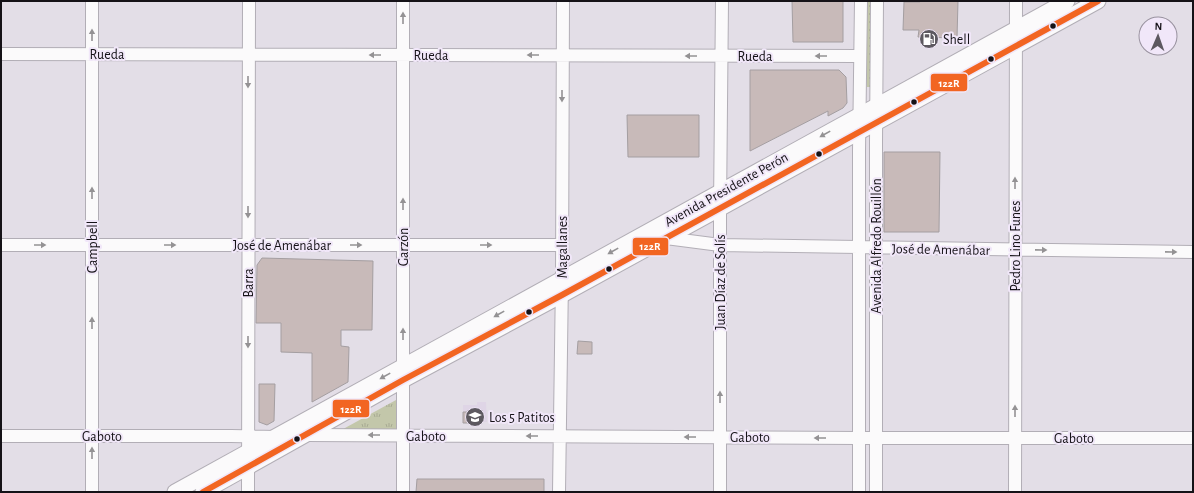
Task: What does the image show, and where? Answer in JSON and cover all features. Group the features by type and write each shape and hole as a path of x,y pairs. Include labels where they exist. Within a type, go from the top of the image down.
{"main road":[{"name":"Avenida Presidente Perón","path":"203,492 307,435 403,373 562,279 1067,1"},
{"name":"Avenida Presidente Perón","path":"175,492 274,438 562,295 1098,1"}],"street":[{"name":"Campbell","path":"92,1 92,492"},
{"name":"Barra","path":"248,492 249,1"},
{"name":"Garzón","path":"403,492 404,1"},
{"name":"Magallanes","path":"559,492 562,295 562,1"},
{"name":"Juan Díaz de Solís","path":"720,492 722,1"},
{"name":"Avenida Alfredo Rouillón","path":"860,492 859,115 861,1"},
{"name":"Avenida Alfredo Rouillón","path":"876,492 876,122 878,1"},
{"name":"Pedro Lino Funes","path":"1015,492 1016,1"},
{"name":"Rueda","path":"1,54 860,56"},
{"name":"José de Amenábar","path":"666,238 720,245 1193,252"},
{"name":"José de Amenábar","path":"1,245 562,245"},
{"name":"Gaboto","path":"307,435 1193,438"},
{"name":"Gaboto","path":"1,436 248,436 274,438"}],"shaded area":[{"name":"Los 5 Patitos","path":"477,402 486,402 487,422 463,423 463,405 477,405"}],"green space":[{"path":"867,1 873,1 873,87 867,87"},
{"path":"398,400 398,432 344,429 345,428"}],"building":[{"path":"792,1 843,1 843,42 793,42"},
{"path":"958,1 957,38 918,37 919,30 903,30 904,2"},
{"path":"750,70 839,70 846,77 847,103 843,108 828,116 828,111 750,151"},
{"path":"627,115 699,115 699,157 628,157"},
{"path":"884,152 940,152 939,232 884,232"},
{"path":"262,258 373,261 372,330 341,330 341,346 349,347 348,382 312,402 312,353 281,352 281,323 256,323 257,265"},
{"path":"578,341 592,342 592,354 577,354"},
{"path":"259,384 275,384 274,421 267,425 259,422"},
{"path":"479,411 479,423 463,423 463,412"},
{"path":"417,479 544,479 544,492 416,492"}],"transit line":[{"name":"122R","path":"203,492 403,380 562,295 1098,1"}],"place":[{"name":"Shell","path":"929,39"},
{"name":"Los 5 Patitos","path":"475,417"}]}
